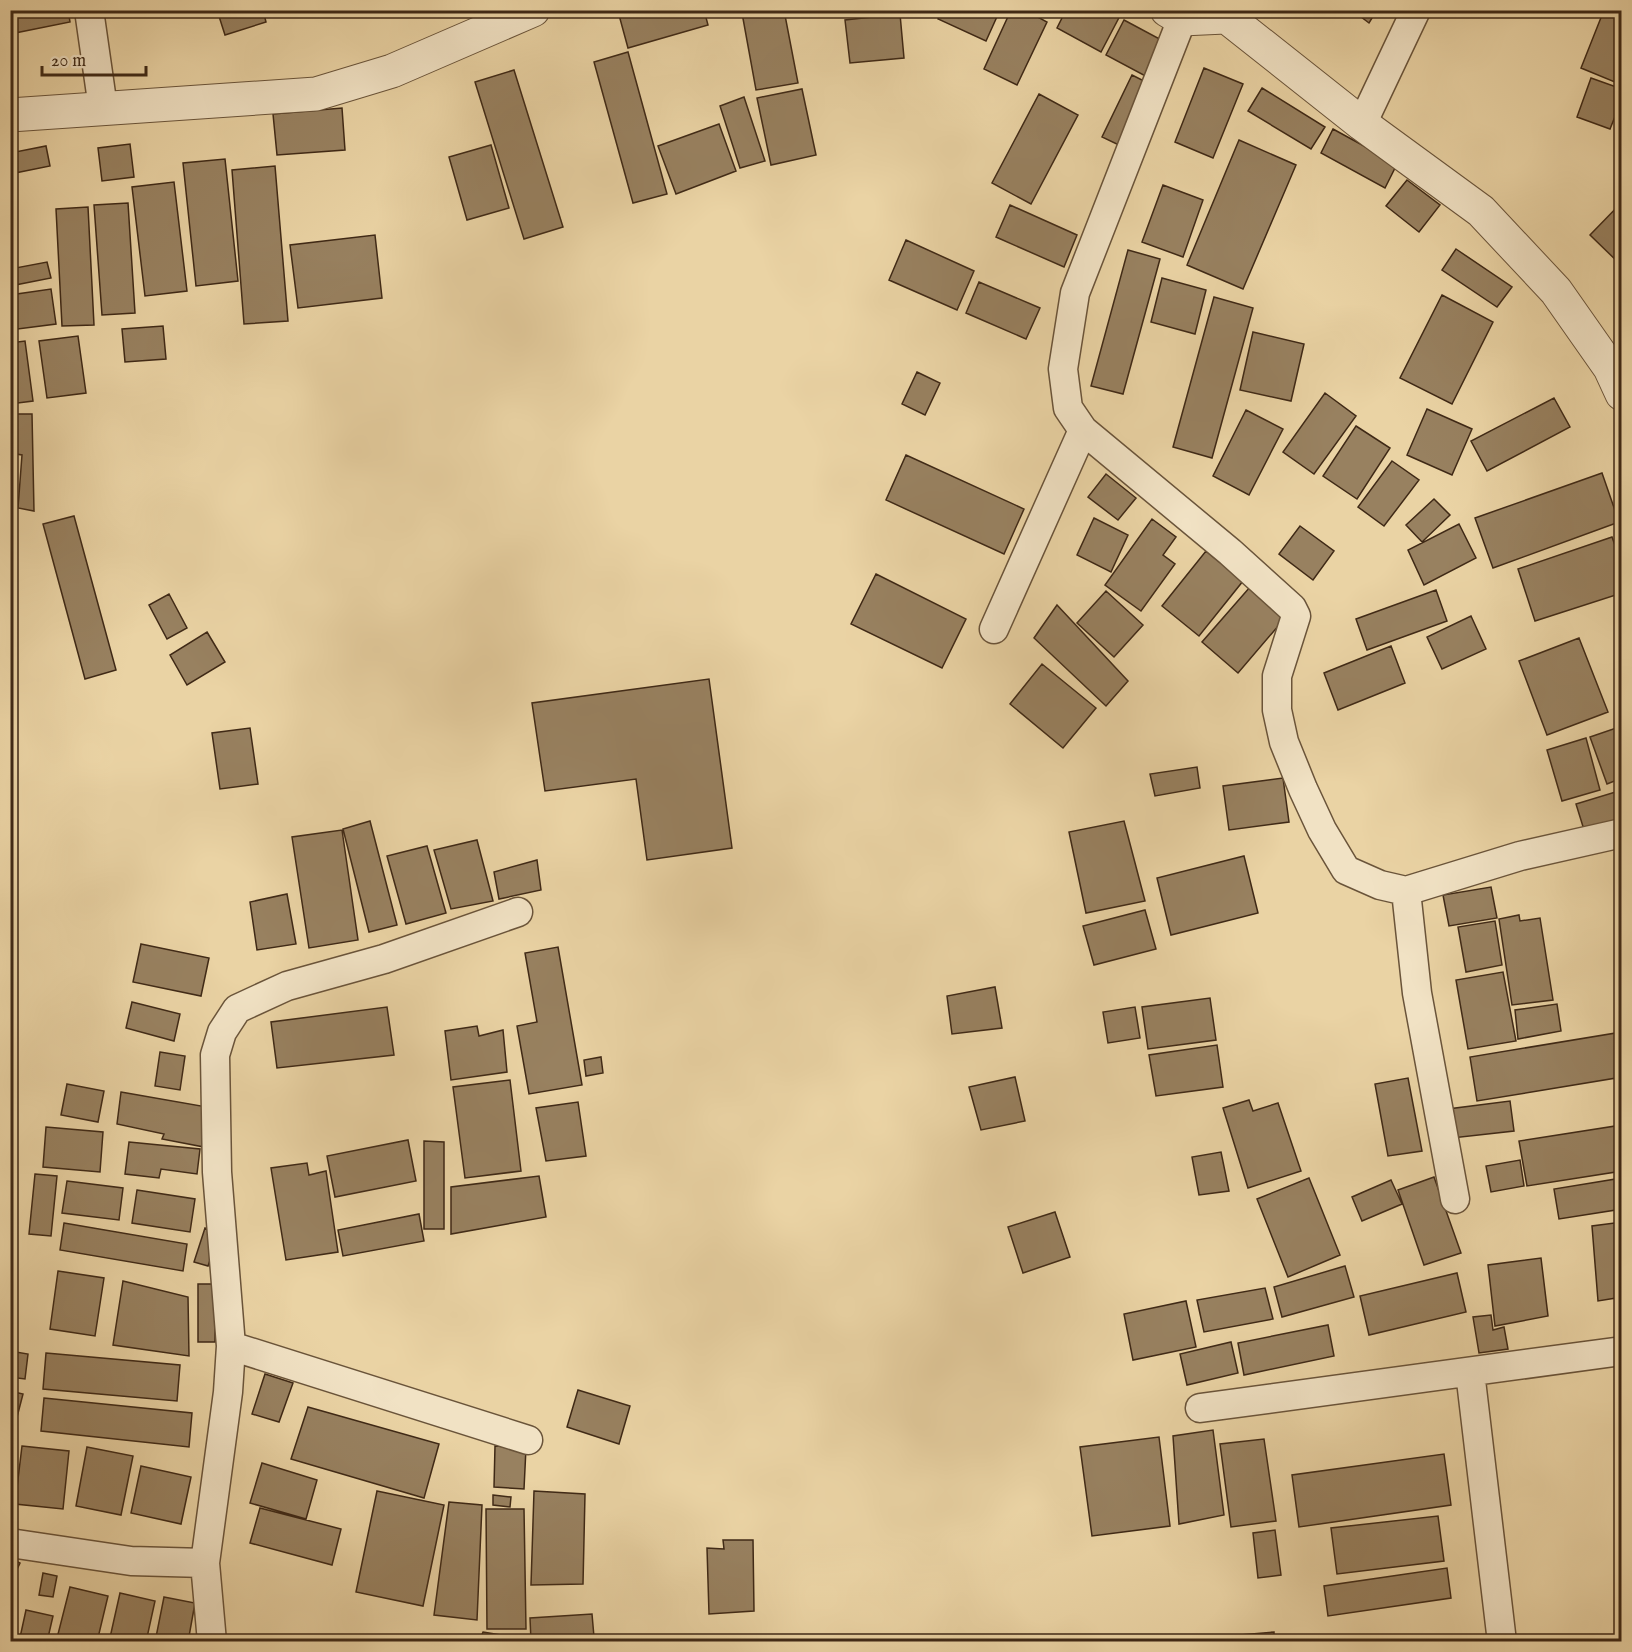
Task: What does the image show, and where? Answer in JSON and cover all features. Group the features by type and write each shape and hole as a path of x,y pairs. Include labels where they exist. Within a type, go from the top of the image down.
{"street":[{"path":"89,10 103,108"},
{"path":"10,115 316,94 392,70 532,10"},
{"path":"1362,124 1416,10"},
{"path":"1618,374 1556,291 1480,211 1362,124 1221,14 1175,15 1075,293 1063,369 1068,408 1083,430 1230,552 1292,608 1296,616 1277,676 1276,710 1284,742 1299,780 1322,831 1346,870 1380,885 1406,891 1520,856 1622,833"},
{"path":"994,629 1083,430"},
{"path":"1406,891 1417,993 1455,1199"},
{"path":"212,1641 205,1563 228,1392 231,1346 217,1172 215,1056 222,1032 237,1009 288,986 384,959 518,912"},
{"path":"231,1346 528,1440"},
{"path":"1200,1408 1622,1351"},
{"path":"1470,1372 1502,1641"},
{"path":"10,1543 131,1562 205,1563"}],"building":[{"path":"34,10 68,10 70,22 10,34 10,15"},
{"path":"217,10 263,10 266,22 225,35"},
{"path":"634,10 704,10 708,25 628,48 619,15"},
{"path":"758,10 784,10 798,83 756,90 742,13"},
{"path":"792,10 835,10 836,14 792,16"},
{"path":"942,10 1000,10 986,41 938,19"},
{"path":"1011,10 1025,10 1047,22 1017,85 984,69"},
{"path":"1066,10 1123,10 1101,52 1057,28"},
{"path":"1352,10 1377,10 1369,23"},
{"path":"1604,10 1622,10 1622,85 1581,68"},
{"path":"900,14 904,58 850,63 845,20"},
{"path":"1124,20 1169,44 1151,79 1106,55"},
{"path":"628,52 667,194 633,203 594,62"},
{"path":"1204,68 1243,84 1213,158 1175,142"},
{"path":"514,70 563,227 524,239 475,82"},
{"path":"1132,75 1152,85 1123,147 1102,137"},
{"path":"1591,78 1622,89 1622,99 1610,129 1577,117"},
{"path":"1262,88 1325,127 1311,149 1248,111"},
{"path":"802,89 816,155 771,165 757,98"},
{"path":"1039,94 1078,115 1031,204 992,183"},
{"path":"744,97 765,161 740,168 720,106"},
{"path":"342,108 345,150 277,155 273,114"},
{"path":"719,124 736,171 676,194 658,146"},
{"path":"1333,129 1397,164 1385,188 1321,153"},
{"path":"1239,140 1296,165 1243,289 1187,265"},
{"path":"130,144 134,177 102,181 98,148"},
{"path":"491,145 509,208 467,220 449,157"},
{"path":"46,146 50,166 10,174 10,153"},
{"path":"225,159 238,281 196,286 183,163"},
{"path":"275,166 288,321 244,324 232,170"},
{"path":"1407,180 1440,205 1419,232 1386,206"},
{"path":"174,182 187,291 145,296 132,187"},
{"path":"1163,185 1203,200 1183,257 1142,242"},
{"path":"1622,202 1622,266 1590,235"},
{"path":"128,203 135,313 102,315 94,205"},
{"path":"1010,205 1077,235 1064,267 996,237"},
{"path":"88,207 94,325 62,326 56,209"},
{"path":"375,235 382,298 298,308 290,245"},
{"path":"906,240 974,271 957,310 889,280"},
{"path":"1456,249 1512,287 1497,307 1442,270"},
{"path":"1128,250 1160,259 1123,394 1091,386"},
{"path":"47,262 51,278 10,286 10,269"},
{"path":"1162,278 1206,290 1195,334 1151,322"},
{"path":"979,282 1040,308 1026,339 966,313"},
{"path":"51,289 56,324 10,330 10,295"},
{"path":"1442,295 1493,322 1452,404 1400,378"},
{"path":"1214,297 1253,308 1212,458 1173,447"},
{"path":"163,326 166,359 125,362 122,329"},
{"path":"1253,332 1304,344 1291,401 1240,390"},
{"path":"78,336 86,393 47,398 39,341"},
{"path":"25,341 33,401 10,404 10,343"},
{"path":"917,372 940,383 925,415 902,404"},
{"path":"1325,393 1356,416 1314,474 1283,452"},
{"path":"1554,398 1570,427 1487,471 1471,441"},
{"path":"1427,409 1472,429 1452,475 1407,455"},
{"path":"1246,410 1283,429 1249,495 1213,476"},
{"path":"10,414 32,414 34,511 18,508 22,455 10,453"},
{"path":"1356,426 1390,448 1357,499 1323,476"},
{"path":"906,455 1024,509 1004,554 886,500"},
{"path":"1392,461 1419,480 1384,526 1358,507"},
{"path":"1602,473 1619,522 1493,568 1475,518"},
{"path":"1106,474 1136,498 1118,520 1088,497"},
{"path":"1434,499 1450,515 1422,542 1406,525"},
{"path":"74,516 116,670 85,679 43,524"},
{"path":"1094,518 1128,535 1111,572 1077,555"},
{"path":"1152,519 1176,537 1163,555 1175,564 1141,611 1105,585"},
{"path":"1459,524 1476,558 1424,585 1408,550"},
{"path":"1300,526 1334,551 1313,580 1279,554"},
{"path":"1612,537 1622,565 1622,593 1535,621 1518,569"},
{"path":"1206,551 1243,581 1199,636 1162,606"},
{"path":"876,574 966,619 942,668 851,624"},
{"path":"1250,587 1285,618 1238,673 1202,642"},
{"path":"1436,590 1447,621 1367,650 1356,619"},
{"path":"1106,591 1143,625 1114,657 1077,623"},
{"path":"169,594 187,628 167,639 149,605"},
{"path":"1057,605 1128,681 1106,706 1034,638"},
{"path":"1471,616 1486,649 1442,669 1427,637"},
{"path":"207,632 225,662 187,685 170,655"},
{"path":"1579,638 1608,712 1547,735 1519,661"},
{"path":"1391,646 1405,683 1338,710 1324,673"},
{"path":"1042,664 1096,708 1063,748 1010,704"},
{"path":"709,679 732,848 647,860 636,779 545,791 532,703"},
{"path":"1622,726 1622,778 1607,784 1590,737"},
{"path":"250,728 258,784 220,789 212,733"},
{"path":"1586,738 1600,790 1562,801 1547,750"},
{"path":"1197,767 1200,788 1155,796 1150,774"},
{"path":"1283,778 1289,822 1229,830 1223,786"},
{"path":"1622,790 1622,822 1585,833 1576,804"},
{"path":"370,821 397,925 369,932 343,829"},
{"path":"1124,821 1145,901 1086,913 1069,832"},
{"path":"342,830 358,940 309,948 292,837"},
{"path":"477,840 493,901 451,909 434,850"},
{"path":"427,846 446,913 406,924 387,856"},
{"path":"1244,856 1258,913 1171,935 1157,878"},
{"path":"537,860 541,890 499,899 494,872"},
{"path":"1491,887 1497,918 1449,926 1443,895"},
{"path":"287,894 296,944 257,950 250,902"},
{"path":"1145,910 1156,949 1094,965 1083,926"},
{"path":"1519,915 1520,921 1540,918 1553,1000 1512,1005 1499,919"},
{"path":"1495,921 1502,965 1466,972 1458,927"},
{"path":"141,944 209,958 201,996 133,982"},
{"path":"558,947 582,1085 529,1094 517,1026 537,1022 525,953"},
{"path":"1503,972 1516,1041 1468,1049 1456,980"},
{"path":"995,987 1002,1028 952,1034 947,996"},
{"path":"1210,998 1216,1040 1148,1049 1142,1007"},
{"path":"132,1002 180,1014 174,1041 126,1028"},
{"path":"1557,1004 1561,1031 1518,1039 1515,1010"},
{"path":"387,1007 394,1055 277,1068 271,1022"},
{"path":"1135,1007 1140,1038 1108,1043 1103,1012"},
{"path":"477,1026 479,1036 503,1030 507,1072 451,1080 445,1031"},
{"path":"1622,1032 1622,1077 1477,1101 1470,1057"},
{"path":"1217,1045 1223,1087 1156,1096 1149,1055"},
{"path":"160,1052 185,1056 180,1090 155,1086"},
{"path":"601,1057 603,1073 586,1076 584,1060"},
{"path":"1015,1077 1025,1121 981,1130 969,1087"},
{"path":"1408,1078 1422,1151 1388,1156 1375,1084"},
{"path":"510,1080 521,1171 465,1178 453,1087"},
{"path":"67,1084 104,1091 98,1122 61,1115"},
{"path":"121,1092 207,1107 204,1147 162,1139 164,1134 117,1124"},
{"path":"1249,1100 1253,1111 1278,1103 1301,1171 1248,1188 1223,1108"},
{"path":"1510,1101 1514,1131 1452,1138 1448,1109"},
{"path":"578,1102 586,1156 546,1161 536,1108"},
{"path":"1622,1125 1622,1171 1527,1186 1519,1141"},
{"path":"46,1127 103,1132 100,1172 43,1167"},
{"path":"408,1140 416,1181 335,1197 327,1156"},
{"path":"424,1141 444,1142 444,1229 424,1229"},
{"path":"129,1142 200,1149 197,1174 161,1169 159,1178 125,1174"},
{"path":"1221,1152 1229,1191 1199,1195 1192,1157"},
{"path":"1520,1160 1524,1186 1491,1192 1486,1166"},
{"path":"307,1163 309,1175 326,1171 338,1252 286,1260 271,1168"},
{"path":"35,1174 57,1176 51,1236 29,1234"},
{"path":"539,1176 546,1217 451,1234 451,1187"},
{"path":"1434,1177 1461,1253 1424,1265 1398,1190"},
{"path":"1309,1178 1340,1255 1288,1277 1257,1199"},
{"path":"1622,1178 1622,1209 1559,1219 1554,1189"},
{"path":"1391,1180 1402,1204 1362,1221 1352,1197"},
{"path":"67,1181 123,1188 119,1220 62,1213"},
{"path":"137,1190 195,1199 190,1232 132,1223"},
{"path":"1055,1212 1070,1257 1023,1273 1008,1227"},
{"path":"419,1214 424,1241 343,1256 338,1230"},
{"path":"1622,1222 1622,1297 1598,1301 1592,1226"},
{"path":"64,1223 187,1244 183,1271 60,1250"},
{"path":"205,1228 219,1233 208,1266 194,1262"},
{"path":"10,1253 17,1256 10,1271"},
{"path":"1541,1258 1548,1316 1495,1326 1488,1265"},
{"path":"1345,1266 1354,1297 1282,1317 1274,1287"},
{"path":"58,1271 104,1278 95,1336 50,1329"},
{"path":"1457,1273 1466,1312 1369,1335 1360,1296"},
{"path":"123,1281 188,1297 189,1356 113,1345"},
{"path":"198,1284 215,1284 215,1342 198,1342"},
{"path":"1265,1288 1273,1319 1204,1332 1197,1300"},
{"path":"1186,1301 1196,1347 1133,1360 1124,1314"},
{"path":"1491,1315 1493,1330 1504,1327 1508,1349 1479,1353 1473,1317"},
{"path":"1328,1325 1334,1356 1244,1375 1238,1343"},
{"path":"1231,1342 1238,1373 1187,1385 1180,1354"},
{"path":"10,1351 28,1354 25,1379 10,1377"},
{"path":"46,1353 180,1365 177,1401 43,1389"},
{"path":"265,1374 293,1383 279,1422 252,1414"},
{"path":"578,1390 630,1406 619,1444 567,1427"},
{"path":"10,1391 23,1394 10,1444"},
{"path":"44,1398 192,1413 189,1447 41,1431"},
{"path":"308,1407 439,1444 424,1498 291,1459"},
{"path":"1213,1430 1224,1515 1179,1524 1173,1436"},
{"path":"1159,1437 1170,1526 1092,1536 1080,1447"},
{"path":"1264,1439 1276,1521 1231,1527 1220,1444"},
{"path":"22,1446 69,1451 63,1509 15,1504"},
{"path":"495,1446 526,1448 524,1489 494,1487"},
{"path":"87,1447 133,1456 121,1515 76,1506"},
{"path":"1444,1454 1451,1505 1299,1527 1292,1475"},
{"path":"262,1463 317,1480 306,1519 250,1503"},
{"path":"141,1466 191,1477 181,1524 131,1513"},
{"path":"377,1491 444,1505 423,1606 356,1592"},
{"path":"534,1491 585,1494 583,1584 531,1585"},
{"path":"493,1495 511,1497 510,1507 493,1505"},
{"path":"449,1502 482,1505 477,1620 434,1615"},
{"path":"260,1508 341,1529 332,1565 250,1543"},
{"path":"486,1509 524,1509 526,1629 487,1629"},
{"path":"1438,1516 1444,1561 1337,1574 1331,1528"},
{"path":"1275,1530 1281,1575 1258,1578 1253,1533"},
{"path":"723,1540 753,1540 754,1611 709,1614 707,1548 724,1549"},
{"path":"10,1558 20,1563 10,1584"},
{"path":"1447,1568 1451,1598 1328,1616 1324,1586"},
{"path":"43,1573 57,1576 53,1597 39,1595"},
{"path":"70,1587 108,1596 97,1642 56,1642"},
{"path":"120,1593 155,1601 146,1642 109,1642"},
{"path":"164,1597 195,1603 188,1642 155,1642"},
{"path":"26,1610 53,1616 47,1642 19,1642"},
{"path":"592,1614 594,1637 531,1641 530,1618"},
{"path":"483,1632 525,1639 525,1642 479,1642"},
{"path":"1274,1632 1274,1642 1157,1642"},
{"path":"700,1636 701,1642 653,1642 653,1638"}]}
